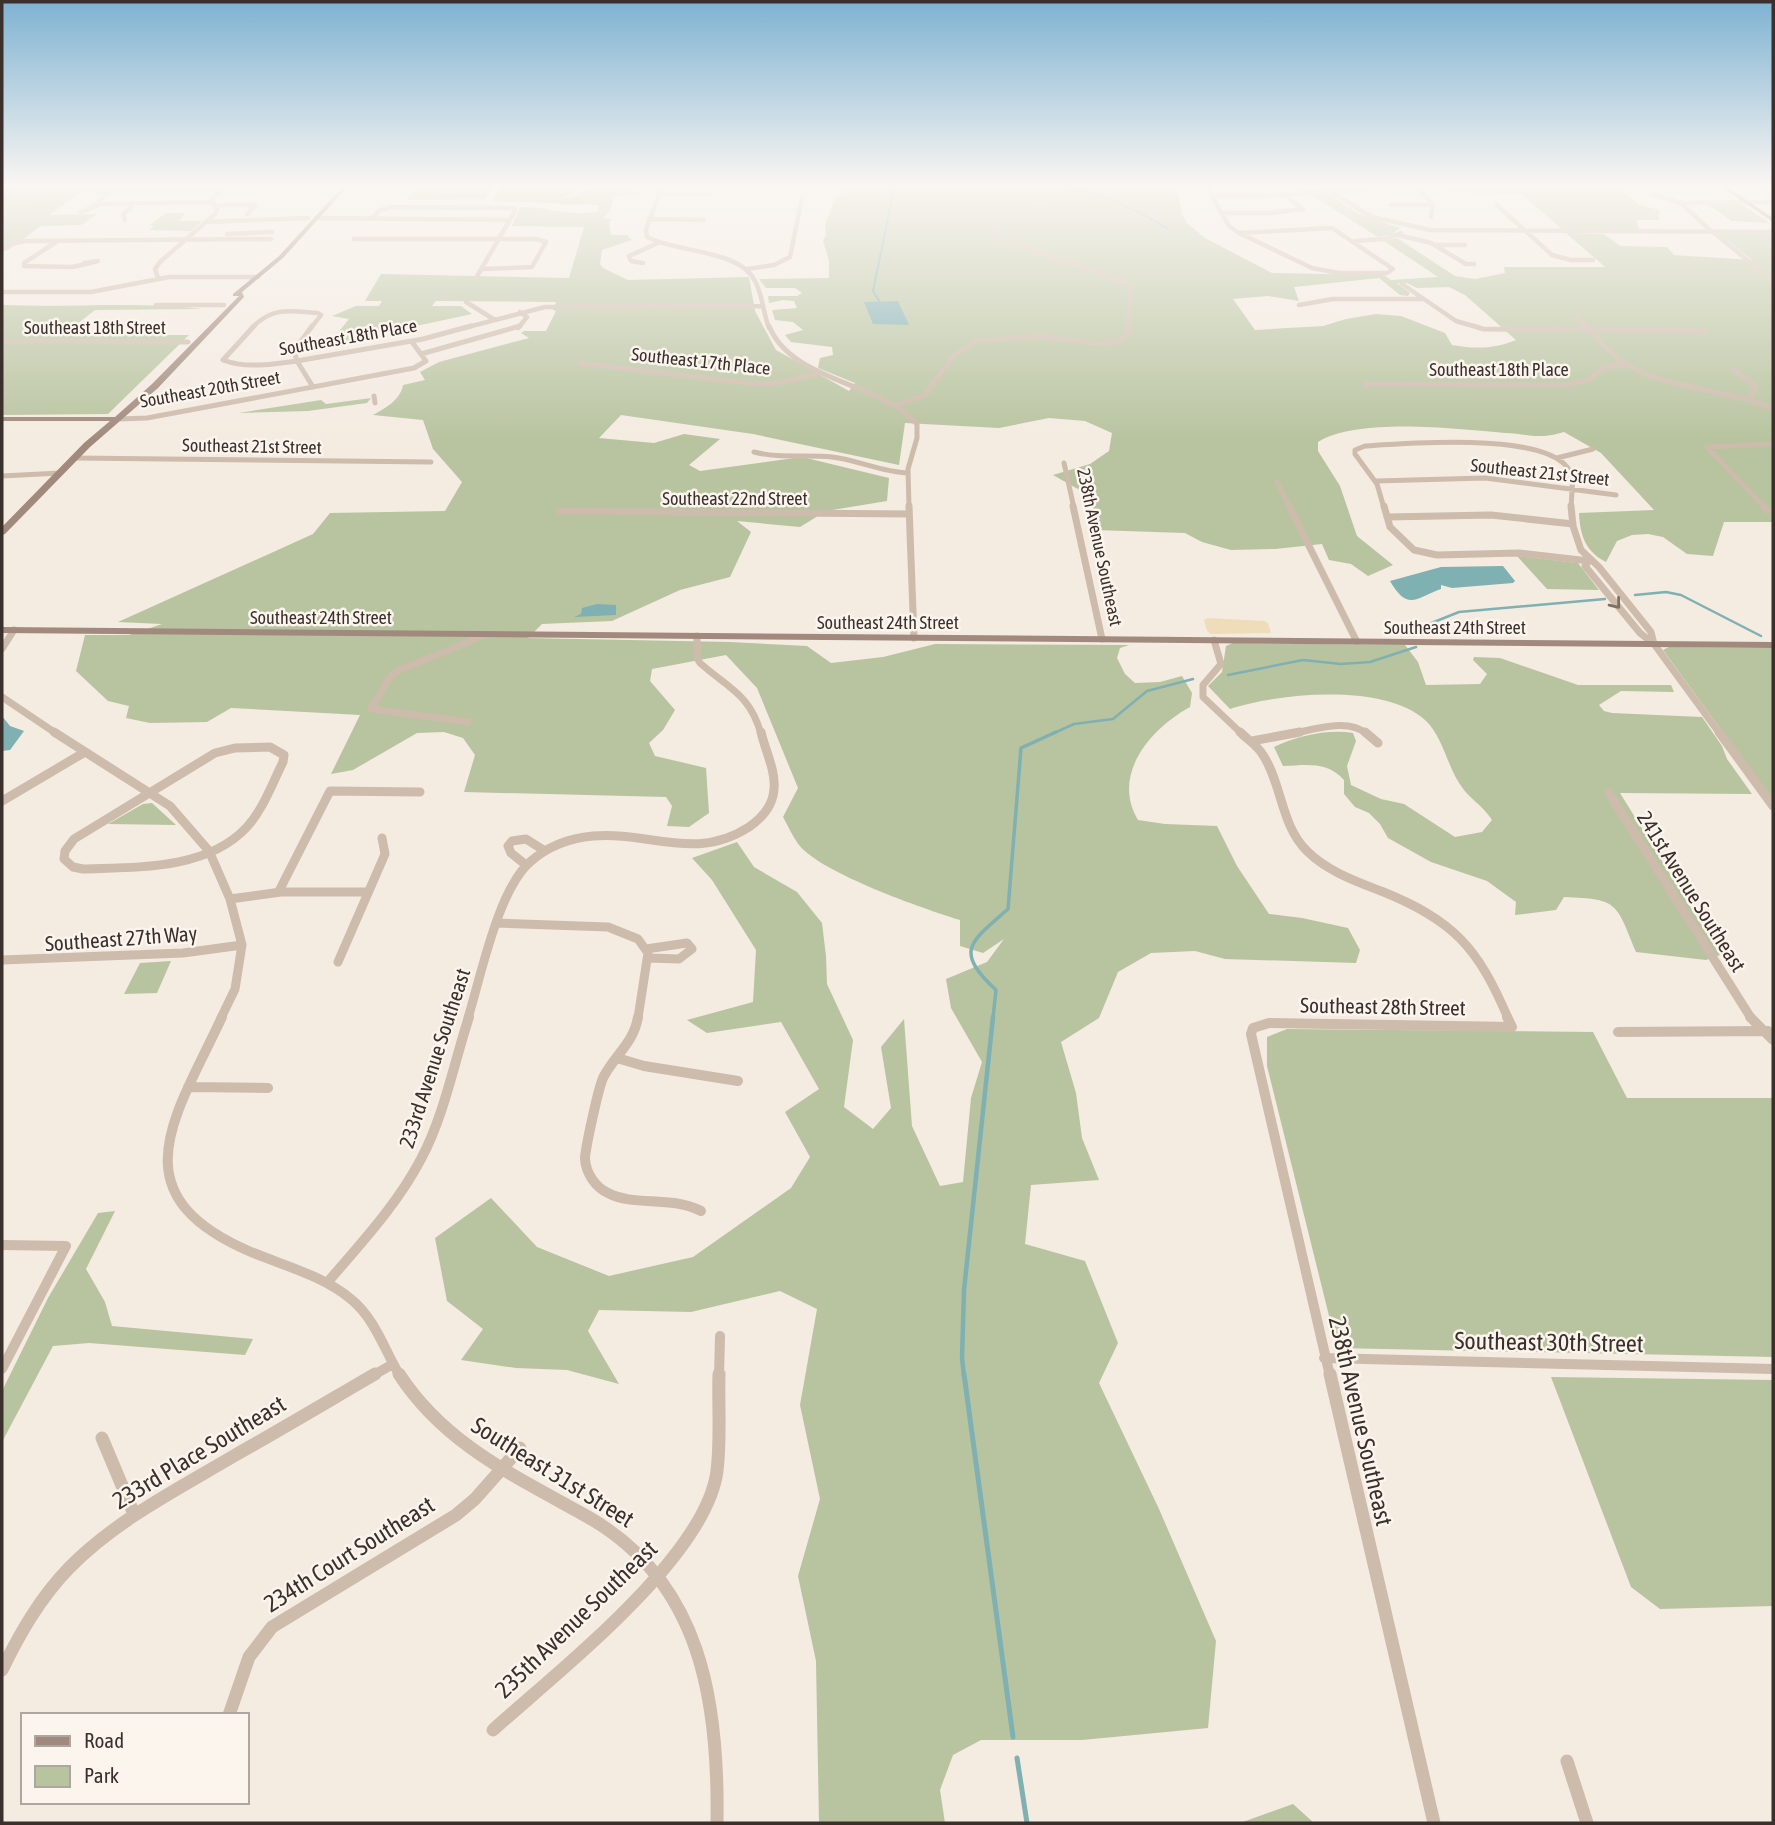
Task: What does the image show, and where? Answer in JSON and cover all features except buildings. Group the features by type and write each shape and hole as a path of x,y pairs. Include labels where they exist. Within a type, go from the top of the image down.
{"main road":[{"path":"143,395 145,386 224,305 265,269"},
{"path":"2,532 74,458 155,386 242,296 240,293"},
{"name":"Southeast 20th Street","path":"2,419 118,419"},
{"path":"2,542 86,458 105,432"},
{"name":"Southeast 24th Street","path":"697,636 1773,645"}],"street":[{"path":"156,269 158,278"},
{"path":"476,278 482,269"},
{"path":"747,269 754,278 776,339 791,354 820,373 896,405 911,416 918,428 908,473 914,638"},
{"path":"896,405 925,395 953,356 977,341 1039,336 1101,344 1118,341 1128,334 1130,289 1127,284 1111,275 1093,269"},
{"path":"1315,269 1387,273 1393,269"},
{"path":"1758,269 1773,281"},
{"path":"2,292 90,292 158,278 258,277"},
{"path":"1402,284 1456,321 1482,329 1706,331"},
{"path":"1299,305 1333,299 1424,299"},
{"path":"466,302 495,320"},
{"path":"156,305 224,305"},
{"name":"Southeast 18th Place","path":"298,362 295,351 297,346 320,314 274,312 262,316 223,360 228,363 298,362 412,342 520,312 553,307 763,306"},
{"path":"412,342 421,354 519,328 527,317 520,312"},
{"path":"1577,317 1628,365 1655,376 1750,398 1773,409"},
{"name":"Southeast 18th Street","path":"2,341 188,342"},
{"name":"Southeast 20th Street","path":"118,419 147,418 422,365 426,361 421,354"},
{"path":"298,362 313,387"},
{"name":"Southeast 17th Place","path":"579,363 755,384 779,383 820,373"},
{"name":"Southeast 18th Place","path":"1365,384 1568,384 1586,381 1605,367 1628,365"},
{"path":"1733,369 1756,387 1750,398"},
{"path":"1447,443 1521,448 1556,458 1572,471 1573,524 1578,543 1589,561 1504,553 1423,553 1406,546 1394,534 1376,481 1355,454 1355,450 1366,446 1447,443"},
{"path":"1767,510 1707,447 1773,444"},
{"path":"1556,458 1593,449"},
{"path":"754,452 766,455 837,458 868,465 883,472 908,473"},
{"name":"Southeast 21st Street","path":"74,458 431,462"},
{"name":"238th Avenue Southeast","path":"1064,463 1102,639"},
{"path":"2,476 60,473"},
{"name":"Southeast 21st Street","path":"1376,481 1466,477 1616,495"},
{"path":"1277,482 1357,642"},
{"path":"31,512 42,492"},
{"name":"Southeast 22nd Street","path":"560,511 909,514"},
{"path":"1387,517 1491,515 1573,524"},
{"path":"1589,561 1585,566 1640,633 1654,644 1773,806"},
{"name":"Southeast 24th Street","path":"2,630 697,636"},
{"path":"2,649 14,630"},
{"path":"468,722 371,709 389,678 399,670 488,634"},
{"name":"233rd Avenue Southeast","path":"327,1283 403,1191 417,1170 431,1137 497,923 513,881 526,865 542,853 567,841 594,835 619,835 676,844 719,840 754,824 766,811 773,798 773,779 755,714 741,696 700,663 697,658 697,636"},
{"path":"1214,640 1221,664 1203,685 1203,697 1213,710 1252,741 1340,725 1357,727 1378,743"},
{"path":"3,701 150,791 186,822 209,851 230,900 242,945 240,969 230,1003 188,1087 268,1088"},
{"name":"Southeast 28th Street","path":"1252,741 1267,761 1295,838 1307,854 1326,868 1411,904 1446,926 1475,953 1512,1027 1269,1023 1253,1028"},
{"path":"270,747 284,755 283,762 250,822 239,833 209,851 176,863 151,866 83,869 73,867 64,859 65,852 74,839 150,791 215,752 270,747"},
{"path":"2,801 85,752"},
{"path":"279,891 330,790 420,792"},
{"name":"241st Avenue Southeast","path":"1609,793 1751,1018 1769,1031 1773,1040"},
{"path":"526,865 511,853 508,846 512,841 520,837 527,838 542,853"},
{"path":"338,962 384,854 382,838"},
{"path":"230,900 254,893 279,891 368,892"},
{"path":"497,923 608,927 630,934 648,953 636,1030 626,1048 603,1077 586,1157 591,1178 598,1188 622,1198 686,1203 701,1211"},
{"name":"Southeast 27th Way","path":"2,960 183,953 242,945"},
{"name":"238th Avenue Southeast","path":"1253,1028 1251,1034 1324,1358 1434,1823"},
{"path":"1618,1032 1769,1031"},
{"path":"617,1058 644,1066 738,1081"},
{"name":"Southeast 31st Street","path":"188,1087 167,1140 165,1161 172,1192 184,1212 206,1230 327,1283 360,1307 411,1391 439,1423 500,1472 610,1531 637,1552 660,1577 684,1617 707,1680 715,1716 718,1754 717,1823"},
{"path":"2,1245 66,1245 2,1369"},
{"name":"235th Avenue Southeast","path":"494,1730 660,1577 693,1534 712,1494 719,1449 720,1336"},
{"name":"Southeast 30th Street","path":"1324,1358 1773,1369"},
{"name":"233rd Place Southeast","path":"2,1670 22,1627 62,1574 134,1514 393,1364"},
{"path":"102,1438 134,1514"},
{"name":"234th Court Southeast","path":"230,1713 249,1652 272,1627 456,1515 500,1472 520,1448"},
{"path":"1567,1761 1587,1823"}],"green space":[{"path":"572,269 605,269 628,280 749,277 755,311 776,350 849,391 855,383 818,368 820,358 833,355 832,347 791,342 785,335 803,330 793,322 775,320 772,310 797,308 794,301 769,303 768,296 797,296 802,293 795,288 766,288 759,279 829,278 829,269 1265,269 1272,273 1384,275 1391,280 1438,277 1426,269 1445,269 1455,276 1475,279 1505,273 1504,269 1773,269 1773,522 1724,522 1713,556 1687,554 1663,537 1648,534 1632,535 1617,541 1606,562 1599,558 1585,542 1579,513 1654,510 1601,453 1564,432 1540,436 1436,427 1383,427 1336,434 1318,442 1318,451 1340,486 1357,536 1393,565 1368,576 1351,564 1329,560 1322,544 1231,550 1202,542 1185,533 1095,530 1092,497 1053,475 1090,464 1109,451 1112,433 1085,421 1049,418 999,428 905,423 899,465 753,434 621,415 599,438 654,443 684,434 720,439 689,465 700,471 802,457 889,478 887,501 826,511 800,527 737,521 751,532 730,577 680,590 612,621 542,624 528,638 807,646 831,663 883,657 935,644 1129,645 1120,648 1117,658 1125,674 1135,683 1160,682 1182,676 1192,693 1190,707 1175,716 1149,741 1132,770 1129,786 1131,803 1138,820 1217,826 1237,866 1269,914 1348,928 1360,950 1356,963 1225,959 1195,951 1151,953 1118,972 1099,1018 1061,1042 1076,1093 1082,1138 1099,1180 1031,1185 1025,1244 1085,1261 1118,1343 1099,1383 1159,1509 1216,1641 1208,1728 1082,1740 981,1740 953,1755 940,1790 945,1823 819,1823 816,1661 798,1576 820,1499 800,1405 817,1309 780,1291 691,1312 599,1310 588,1331 619,1384 567,1370 516,1368 461,1360 483,1329 447,1301 435,1238 491,1198 537,1247 609,1276 693,1257 791,1188 810,1157 785,1112 819,1089 781,1022 707,1033 687,1020 753,1002 756,950 712,880 692,858 737,842 754,867 797,892 822,923 827,984 853,1040 844,1107 873,1129 891,1108 881,1047 904,1019 912,1126 940,1186 963,1182 971,1098 982,1062 951,1008 946,979 987,962 1004,939 983,953 960,946 960,920 899,899 850,878 811,856 799,845 783,817 798,788 757,688 726,655 652,669 650,681 675,710 663,730 649,743 655,756 706,768 709,813 689,827 667,826 672,806 666,797 464,792 475,755 463,738 444,732 417,733 353,770 331,774 360,715 231,708 207,722 150,723 126,718 129,706 108,701 76,671 85,635 129,635 162,624 118,622 313,534 330,513 445,511 462,482 433,449 423,420 373,415 396,399 403,385 425,380 420,372 439,362 529,338 521,333 524,331 546,331 556,311 553,310 556,302 436,301 432,306 461,306 472,314 328,345 349,319 332,316 356,306 379,306 382,301 365,301 381,274 569,278","holes":["1379,278 1400,295 1408,296 1410,293 1397,283 1407,283 1417,288 1449,287 1465,295 1516,340 1485,347 1452,345 1445,333 1401,316 1376,314 1323,326 1255,330 1233,299 1268,296 1299,301 1294,287"]},
{"path":"2,305 153,305 203,309 95,310 77,324 98,335 189,335 108,414 2,415"},
{"path":"371,398 367,403 308,411 239,413 321,400 326,404"},
{"path":"1517,556 1578,563 1599,590 1547,589"},
{"path":"1233,643 1405,645 1418,662 1426,685 1480,684 1487,674 1473,660 1474,657 1500,658 1578,685 1671,685 1674,692 1621,691 1599,705 1604,711 1612,713 1702,717 1752,794 1620,793 1720,955 1706,960 1636,952 1619,914 1606,902 1596,900 1564,897 1556,910 1515,915 1516,902 1487,881 1431,862 1388,838 1380,824 1369,813 1355,807 1344,794 1344,780 1337,774 1324,767 1283,766 1274,747 1313,734 1353,733 1356,741 1347,766 1351,785 1381,799 1404,804 1455,837 1482,832 1492,820 1458,782 1431,727 1407,708 1384,700 1330,695 1275,699 1230,709 1208,686 1222,672 1226,646"},
{"path":"1669,647 1773,648 1773,801 1663,650"},
{"path":"152,803 176,825 108,824 143,804"},
{"path":"171,961 157,993 124,994 140,963"},
{"path":"1287,1029 1593,1032 1627,1098 1773,1098 1773,1357 1337,1348 1267,1066 1267,1037"},
{"path":"115,1211 86,1269 105,1302 112,1326 253,1339 245,1355 89,1343 53,1346 2,1442 2,1391 48,1298 98,1213"},
{"path":"1551,1377 1773,1380 1773,1606 1660,1609 1631,1587"},
{"path":"1293,1804 1314,1823 1240,1823"}],"sand":[{"path":"1204,620 1264,621 1268,623 1271,633 1211,634 1207,631"}],"water":[{"path":"898,301 909,325 873,324 864,302"},
{"path":"1503,566 1515,581 1513,583 1452,588 1441,585 1441,589 1413,600 1402,597 1390,581 1441,567"},
{"path":"597,604 616,605 616,615 574,617 581,614 582,608"},
{"path":"2,716 10,726 24,731 10,750 2,751"}],"waterway":[{"path":"877,269 873,291 879,301"},
{"path":"1635,595 1666,592 1681,595 1761,636"},
{"path":"1414,635 1414,630 1459,612 1605,599"},
{"path":"1228,675 1303,660 1341,664 1370,662 1416,647"},
{"path":"1052,734 1074,724 1113,719 1147,691 1193,679"},
{"path":"993,1018 996,990 975,965 971,955 972,947 984,930 1008,909 1021,748 1056,732"},
{"path":"964,1376 964,1290 993,1017"},
{"path":"964,1374 1013,1737"},
{"path":"1017,1758 1027,1823"}]}
